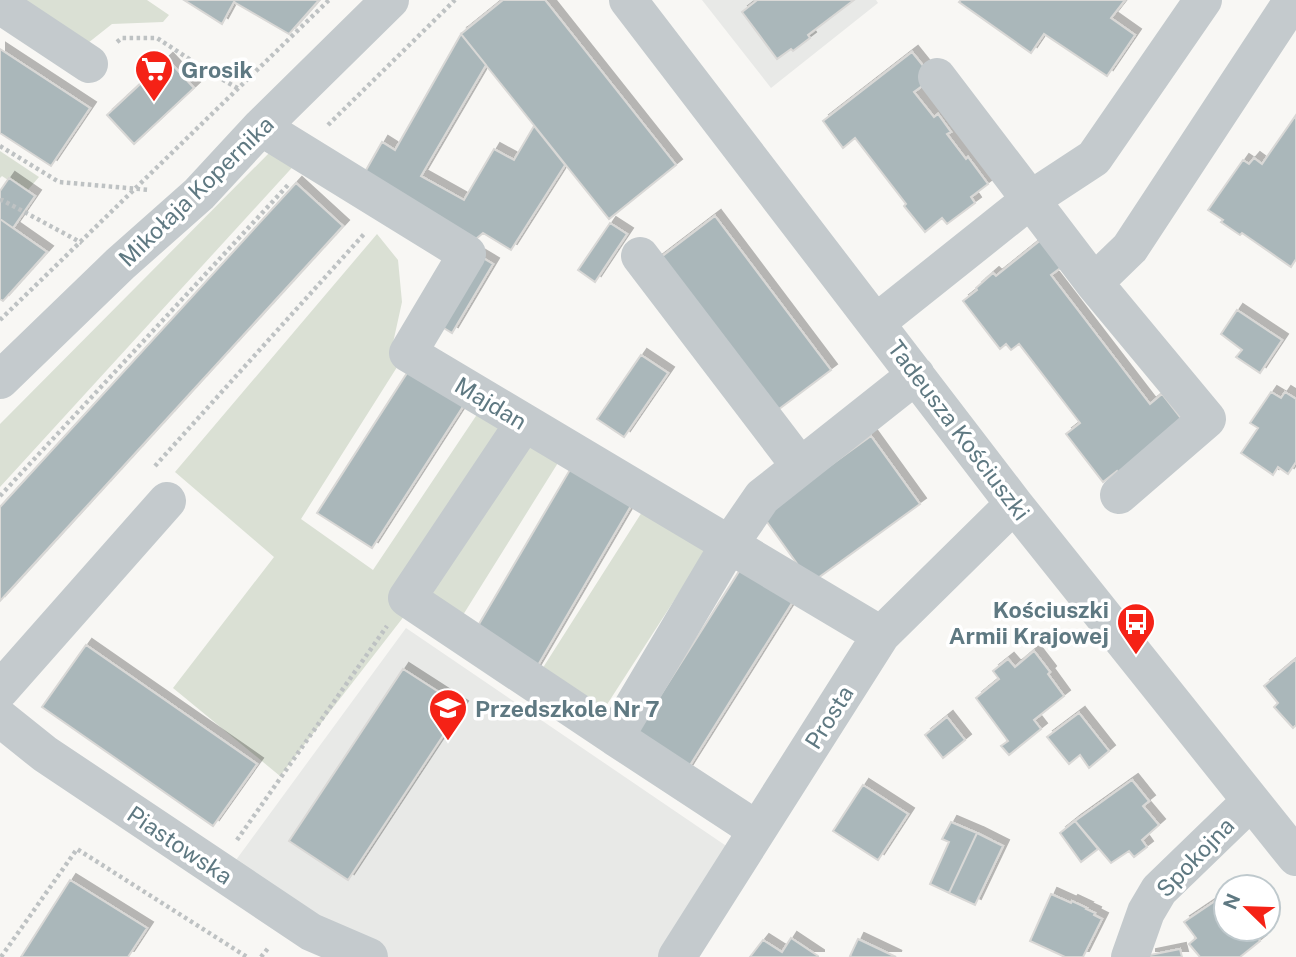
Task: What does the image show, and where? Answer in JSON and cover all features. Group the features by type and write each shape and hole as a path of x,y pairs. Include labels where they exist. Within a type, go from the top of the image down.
{"street":[{"name":"Tadeusza Kościuszki","path":"628,0 1014,503 1296,857"},
{"path":"877,322 1030,200 1094,158 1203,0"},
{"path":"1094,284 1130,248 1293,0"},
{"name":"Mikołaja Kopernika","path":"0,380 120,264 199,194 269,119 388,1"},
{"path":"0,5 89,64"},
{"path":"937,77 1094,284 1207,419 1119,495"},
{"name":"Majdan","path":"269,119 306,155 467,254 408,353 880,635"},
{"path":"639,256 800,466"},
{"path":"615,737 729,545 762,497 916,374"},
{"path":"524,423 407,598 757,830"},
{"path":"0,691 158,487"},
{"name":"Prosta","path":"677,957 880,635 1014,503"},
{"name":"Piastowska","path":"0,718 45,754 311,932 369,957"},
{"name":"Spokojna","path":"1130,957 1146,912 1159,890 1251,801"}],"path":[{"path":"0,320 329,0"},
{"path":"0,496 306,155 455,0"},
{"path":"89,64 122,38 157,38 238,89 269,119"},
{"path":"0,146 59,182 199,194"},
{"path":"0,201 120,264"},
{"path":"158,487 389,206"},
{"path":"217,869 407,598"},
{"path":"1,957 77,849 247,957"}],"shaded area":[{"path":"11,0 147,0 169,15 163,22 112,24 88,43"},
{"path":"702,0 876,0 878,3 771,88"},
{"path":"273,149 299,160 0,487 0,424"},
{"path":"0,151 39,177 26,192 2,176 0,178"},
{"path":"377,234 398,260 402,302 391,352 399,364 301,519 373,570 478,413 561,458 448,639 405,615 280,776 173,688 274,557 175,472"},
{"path":"642,512 706,551 597,720 537,677"},
{"name":"Przedszkole Nr 7","path":"406,628 741,856 677,957 369,957 225,875"}],"building":[{"path":"184,0 235,0 222,24"},
{"path":"319,0 289,34 234,2"},
{"path":"503,0 545,0 676,165 609,219 461,34"},
{"path":"755,0 854,0 808,35 810,38 777,59 742,12"},
{"path":"1125,0 1111,18 1135,35 1107,76 1044,34 1031,53 959,2"},
{"path":"461,34 486,65 421,176 464,200 494,149 514,160 534,126 565,165 511,250 483,233 470,244 361,179 382,142 395,150"},
{"path":"0,49 90,108 51,166 0,133"},
{"path":"912,52 933,78 914,92 934,117 938,114 951,132 947,134 988,184 971,197 975,203 947,224 942,218 925,232 855,138 843,148 823,121"},
{"path":"167,59 194,88 134,144 107,115"},
{"path":"1296,115 1296,259 1291,267 1242,233 1240,235 1221,222 1223,220 1208,210 1243,160 1249,164 1254,158 1262,164"},
{"path":"9,178 35,196 13,228 0,219 0,191"},
{"path":"296,183 343,226 0,601 0,507"},
{"path":"715,216 831,370 771,415 656,261"},
{"path":"0,219 47,252 3,301 0,299"},
{"path":"610,223 627,234 595,282 578,270"},
{"path":"1042,239 1063,266 1051,275 1150,404 1162,394 1183,421 1119,474 1117,471 1103,482 1066,434 1080,423 1019,344 1011,350 1006,344 1000,349 963,301 993,273 996,276"},
{"path":"468,249 493,264 452,333 426,317"},
{"path":"1237,310 1282,340 1260,373 1236,357 1242,350 1221,334"},
{"path":"641,355 668,373 624,437 597,419"},
{"path":"409,370 464,405 372,548 317,513"},
{"path":"1271,392 1281,398 1285,392 1296,399 1296,462 1288,474 1278,467 1273,475 1241,453 1258,428 1250,423"},
{"path":"871,436 920,504 811,583 762,515"},
{"path":"571,468 632,504 534,672 472,636"},
{"path":"745,562 797,595 687,770 634,737"},
{"path":"86,645 257,764 213,826 42,707"},
{"path":"1034,651 1064,696 1034,720 1041,729 1009,755 1001,746 1008,741 976,698 999,679 993,671 1008,659 1015,667"},
{"path":"1296,659 1296,725 1293,728 1274,707 1278,703 1264,686"},
{"path":"403,669 462,707 348,880 289,841"},
{"path":"1079,713 1109,751 1089,768 1080,755 1069,764 1047,737"},
{"path":"947,717 965,740 943,758 925,735"},
{"path":"1132,780 1149,801 1143,806 1159,825 1142,840 1147,847 1134,857 1129,851 1111,863 1075,821"},
{"path":"863,785 908,814 878,860 833,831"},
{"path":"1075,821 1098,849 1081,862 1060,833"},
{"path":"951,822 977,833 949,893 930,884 949,842 942,839"},
{"path":"977,833 1003,846 975,905 949,893"},
{"path":"70,880 147,928 128,957 21,957"},
{"path":"1051,894 1087,908 1102,919 1083,957 1065,957 1030,941"},
{"path":"1212,903 1212,943 1258,943 1240,957 1200,957 1189,944 1196,938 1184,922"},
{"path":"791,938 818,957 750,957 763,940 782,952"},
{"path":"858,939 896,957 852,957 850,956"},
{"path":"1180,949 1182,957 1150,957 1150,955"}],"place":[{"name":"Grosik","path":"154,103"},
{"name":"Kościuszki Armii Krajowej","path":"1136,656"},
{"name":"Przedszkole Nr 7","path":"448,742"}]}
